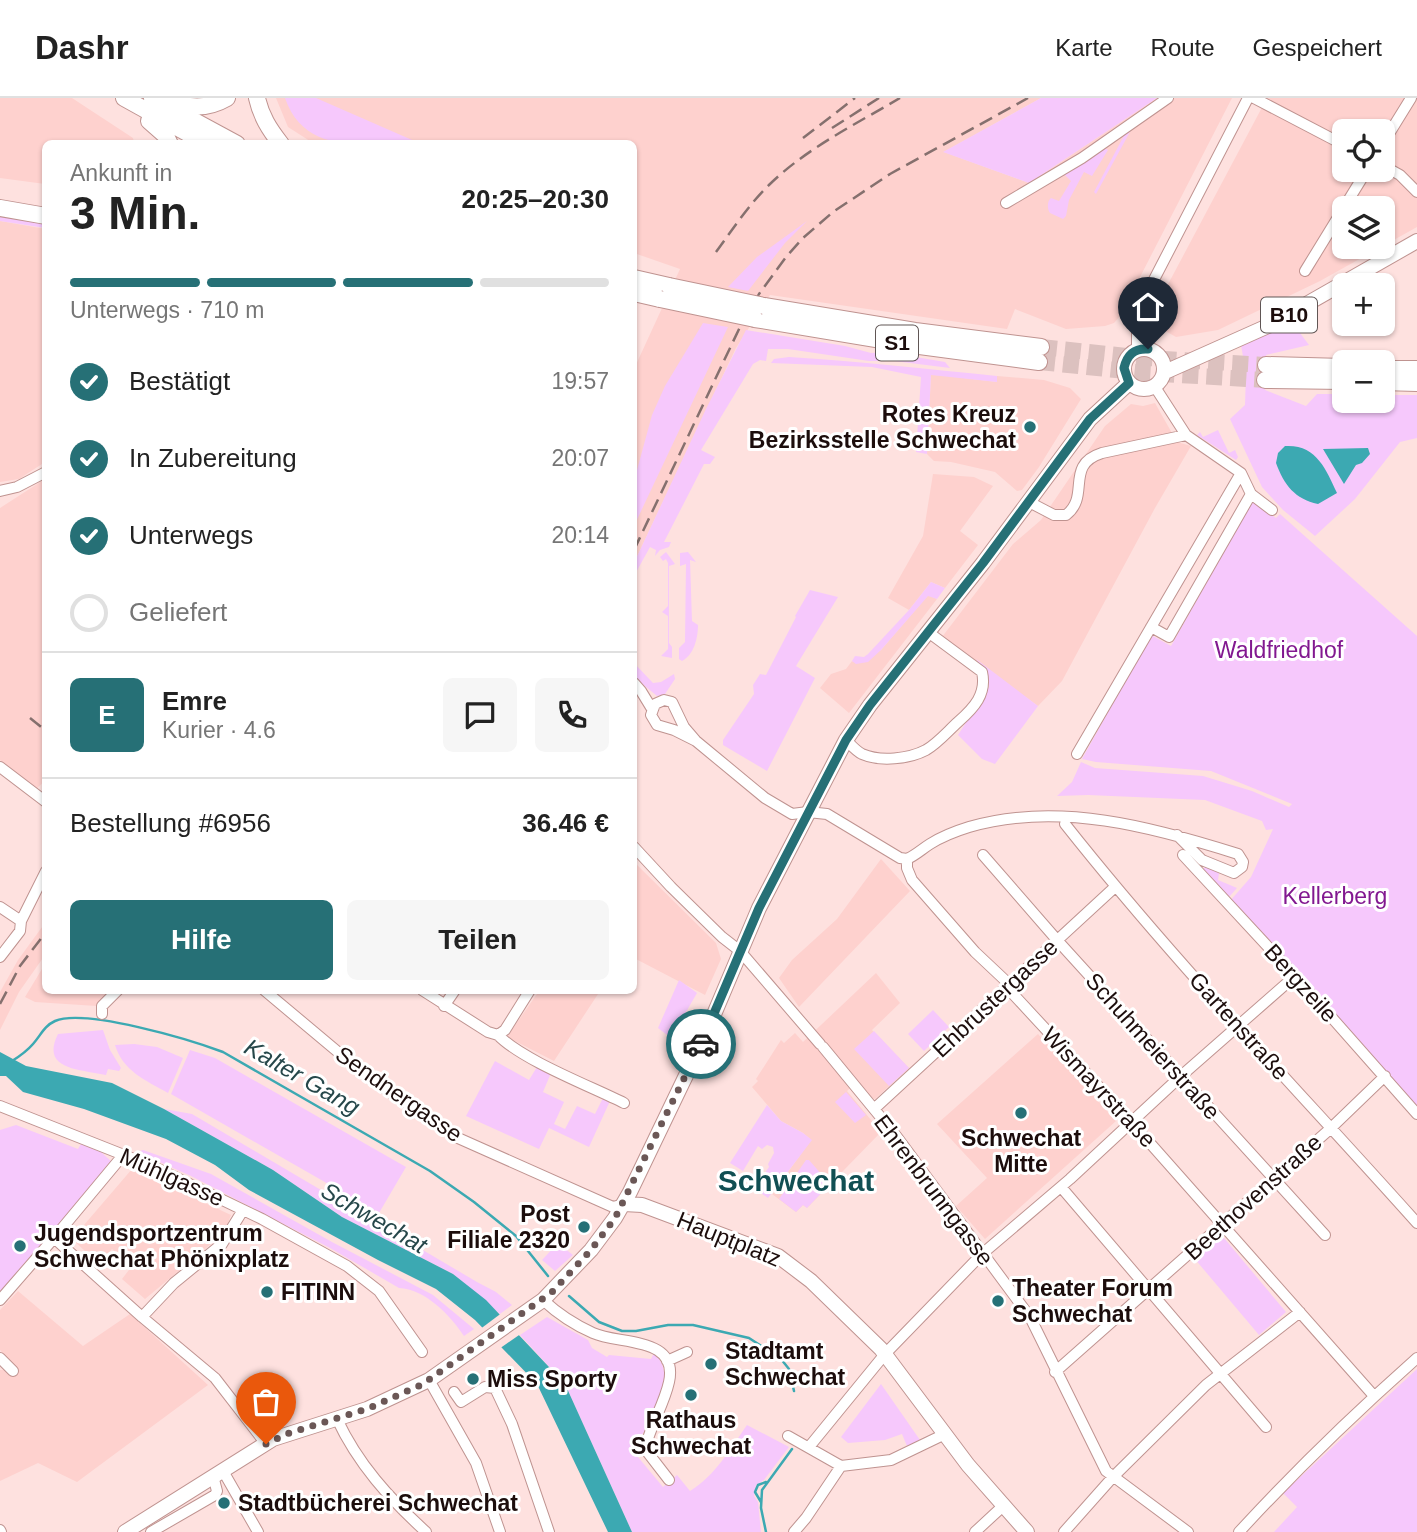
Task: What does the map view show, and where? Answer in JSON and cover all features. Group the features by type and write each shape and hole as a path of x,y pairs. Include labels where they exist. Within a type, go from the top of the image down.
{"highway":[{"path":"124,98 168,140"},
{"path":"124,98 200,140"},
{"path":"153,98 169,99 196,107 213,106 227,98"},
{"path":"153,98 230,140"},
{"path":"257,98 260,111 278,140"},
{"path":"0,199 42,205"},
{"path":"0,208 42,215"},
{"name":"S1","path":"637,279 665,293"},
{"name":"S1","path":"637,293 665,293 759,313 915,331 1040,355"},
{"path":"1332,369 1266,373 1332,381"},
{"path":"1395,369 1417,369"},
{"path":"1395,382 1417,383"}],"main road":[{"name":"B10","path":"1163,365 1217,348 1301,309 1417,241"},
{"path":"1137,349 1154,350 1163,365 1161,381 1155,387 1141,389 1129,383 1124,368 1126,360 1137,349"},
{"path":"131,1528 266,1444 289,1433 379,1404 429,1380 543,1300 591,1250 624,1204 704,1038 759,908 846,740 1090,419 1129,383"},
{"name":"Hauptplatz","path":"624,1204 642,1205 788,1262 821,1290 885,1354 1002,1507 1027,1532"}],"street":[{"path":"1006,202 1082,159 1168,98"},
{"path":"1137,349 1137,316 1145,297 1248,98"},
{"path":"1254,98 1332,139"},
{"path":"1395,124 1411,98"},
{"path":"1395,172 1417,192"},
{"path":"1305,271 1360,182"},
{"path":"1155,387 1186,435 1241,472 1251,494 1272,510"},
{"path":"1029,502 1054,514 1066,514 1077,502 1081,467 1091,457 1186,435"},
{"path":"1077,754 1241,472"},
{"path":"0,491 18,487 42,474"},
{"path":"1151,627 1169,637 1251,494"},
{"path":"846,740 857,751 869,756 907,756 927,749 971,710 985,685 982,672 928,632"},
{"path":"637,687 655,705"},
{"path":"655,705 672,702 684,727 696,741 765,798 792,814 827,814 900,858 907,859 938,840 967,827 1020,816 1098,820 1177,835 1238,854 1243,862 1242,867 1234,873 1202,860 1177,835"},
{"path":"655,705 652,721 696,741"},
{"path":"665,728 674,724 678,715"},
{"path":"0,767 42,799"},
{"name":"Gartenstraße","path":"1065,824 1115,887 1330,1129 1415,1216"},
{"name":"Ehrenbrunngasse","path":"637,851 722,937 740,951 874,1109 1030,1317 1106,1471 1188,1532"},
{"name":"Schuhmeierstraße","path":"983,855 1325,1235"},
{"name":"Bergzeile","path":"1183,855 1296,976 1417,1114"},
{"name":"Wismayrstraße","path":"907,859 906,868 912,880 975,952 1009,984 1013,994 1132,1122 1374,1396"},
{"path":"0,957 16,937 42,879"},
{"name":"Ehbrustergasse","path":"874,1109 1115,887"},
{"path":"0,907 22,921"},
{"path":"809,1447 885,1354 982,1254 1061,1187 1181,1076 1296,976"},
{"path":"102,1014 102,1006 114,994"},
{"name":"Sendnergasse","path":"268,994 369,1078 458,1138 613,1207 624,1204"},
{"path":"428,994 488,1032 498,1035 505,1043 624,1103"},
{"path":"444,1006 452,994"},
{"path":"498,1035 505,1030 528,994"},
{"name":"Beethovenstraße","path":"1055,1372 1330,1129 1385,1076"},
{"name":"Mühlgasse","path":"0,1106 124,1154 243,1210 347,1266 379,1292 422,1353"},
{"path":"0,1300 56,1240 124,1154"},
{"path":"1061,1187 1266,1427"},
{"path":"142,1317 174,1283 222,1244 243,1210"},
{"path":"56,1240 215,1378 266,1444"},
{"path":"543,1300 595,1334 653,1346 670,1365 669,1382 648,1432 645,1449 669,1480"},
{"path":"1063,1532 1112,1478 1220,1374 1300,1312"},
{"path":"667,1361 687,1352"},
{"path":"0,1358 13,1371"},
{"path":"1239,1532 1374,1396 1417,1358"},
{"path":"429,1380 476,1463 500,1532"},
{"path":"454,1392 461,1402 485,1387 495,1388 512,1424 549,1532"},
{"path":"337,1419 369,1473 426,1532"},
{"path":"788,1436 841,1466 891,1460 945,1434"},
{"path":"794,1532 841,1466"},
{"path":"151,1532 215,1495 218,1473"},
{"path":"218,1473 258,1532"},
{"path":"975,1532 1002,1507"},
{"path":"131,1528 165,1524"}],"shaded area":[{"path":"0,98 72,98 133,138 42,140 42,184 0,178"},
{"path":"276,98 1041,98 944,152 1029,183 1157,98 1232,98 1114,323 1066,329 1015,309 1007,329 770,295 736,348 637,557 637,362 680,269 637,254 637,140 308,140 288,127"},
{"path":"1267,98 1417,98 1417,227 1395,239 1395,196 1332,196 1332,259 1359,259 1218,330 1176,337 1162,329 1157,319 1157,305"},
{"path":"0,221 42,228 42,464 19,479 0,482"},
{"path":"931,374 997,382 997,376 1044,380 1070,388 1081,399 1039,467 1022,490 1017,491 995,472 934,461 927,454"},
{"path":"1155,403 1177,442 1191,446 1062,681 1038,706 942,637 1013,544 1041,520 1105,426 1131,404 1143,406"},
{"path":"933,474 974,477 993,486 960,531 978,545 945,588 931,582 909,610 888,598 923,536"},
{"path":"42,481 42,784 36,789 0,760 0,508"},
{"path":"928,595 937,599 849,713 820,688 831,674 846,669 852,661 856,663 881,650"},
{"path":"881,859 910,891 799,1007 779,978 792,960 837,919"},
{"path":"637,865 716,943 721,959 705,995 637,960"},
{"path":"42,927 42,959 19,992 0,1030 0,992 18,960"},
{"path":"42,969 42,994 108,994 97,1006 35,1002 25,997"},
{"path":"876,973 900,1003 872,1030 909,1068 875,1099 871,1098 857,1081 847,1091 881,1132 807,1208 803,1205 796,1212 772,1194 811,1140 781,1121 752,1087 781,1040 784,1043 795,1033 803,1042"},
{"path":"537,994 598,994 554,1061 507,1037"},
{"path":"1038,1034 1116,1121 985,1239 956,1206 987,1178 937,1124"},
{"path":"132,1169 231,1215 226,1228 217,1239 145,1299 122,1279 132,1266 112,1249 99,1264 72,1239"},
{"path":"18,1291 83,1346 130,1314 208,1385 77,1482 38,1463 0,1481 0,1370 18,1370 0,1350 0,1310"}],"green space":[{"path":"285,98 316,98 412,140 330,140 307,130 294,117"},
{"path":"1041,98 1157,98 1029,183 943,152"},
{"path":"1127,130 1131,130 1096,194 1094,192"},
{"path":"1103,147 1108,150 1092,176 1084,172 1069,200 1066,216 1063,219 1050,213 1050,199 1059,201 1071,181 1064,174"},
{"path":"0,214 42,221 42,228 0,221"},
{"path":"807,221 785,243 748,291 728,287 757,257"},
{"path":"1291,321 1309,345 1266,355 1265,390 1306,406 1317,394 1332,394 1332,413 1395,413 1395,395 1417,395 1417,438 1400,442 1355,499 1315,536 1283,510 1262,487 1230,419 1245,405 1246,374 1241,345"},
{"path":"703,323 728,327 637,520 637,470 652,415 665,386"},
{"path":"746,330 845,346 871,353 886,352 945,362 950,368 768,349 766,361 760,360 753,364 701,450 715,457 710,464 704,464 664,542 671,542 669,547 660,550 655,556 656,550 650,547 637,571 637,557"},
{"path":"789,357 997,376 997,382 931,375 927,454 916,452 921,377 872,367 771,363 774,359"},
{"path":"1218,430 1229,453 1235,450 1238,457 1236,460 1197,435 1200,432 1203,437"},
{"path":"1252,502 1276,518 1280,514 1417,636 1417,1109 1230,901 1251,877 1273,829 1266,830 1262,821 1205,800 1057,796 1072,782 1081,762 1095,768 1203,776 1252,791 1289,807 1292,804 1211,771 1082,759 1151,635 1171,646"},
{"path":"666,552 675,564 669,566 669,643 672,647 672,658 661,656 668,649 668,616 662,612 668,606 668,563 660,557"},
{"path":"688,552 696,562 690,560 692,621 698,625 698,630 692,650 682,661 679,659 679,648 685,642 686,564 680,566 680,553"},
{"path":"931,582 945,588 937,599 928,596 868,662 856,664 852,661 855,656 864,657 868,654"},
{"path":"810,590 838,597 796,666 815,678 767,771 723,745 723,740 754,694 753,685 760,674 766,675"},
{"path":"976,659 1038,706 995,764 982,759 958,735 989,687 988,675"},
{"path":"637,666 653,683 661,682 674,674 675,679 665,694 657,696 637,679"},
{"path":"1205,867 1219,873 1218,880 1237,888 1229,897 1203,869"},
{"path":"679,980 697,993 671,1038 658,1028"},
{"path":"933,1010 949,1027 924,1051 908,1034"},
{"path":"103,1030 110,1050 121,1068 119,1071 108,1069 106,1075 75,1069 58,1061 54,1055 58,1034"},
{"path":"874,1031 909,1068 889,1086 854,1049"},
{"path":"115,1045 157,1047 183,1058 168,1093 143,1079 123,1062"},
{"path":"190,1050 215,1058 406,1167 379,1213 171,1094"},
{"path":"495,1061 529,1080 537,1067 551,1073 543,1092 564,1102 554,1124 565,1129 577,1106 595,1114 603,1098 610,1101 589,1147 549,1128 539,1149 466,1116"},
{"path":"846,1092 866,1115 855,1123 835,1102"},
{"path":"767,1105 781,1121 812,1140 768,1198 755,1189 759,1188 760,1180 769,1167 774,1153 773,1147 767,1145 762,1149 758,1146 743,1171 730,1163"},
{"path":"164,1109 192,1114 496,1292 512,1305 500,1314 453,1274 342,1217 273,1170"},
{"name":"Jugendsportzentrum Schwechat Phönixplatz","path":"16,1125 78,1149 81,1144 101,1152 112,1162 0,1292 0,1130"},
{"path":"143,1150 211,1174 433,1295 474,1329 464,1336 452,1320 427,1298 409,1289 399,1288 330,1248 191,1176 137,1152"},
{"path":"806,1160 809,1160 830,1184 807,1208 803,1205 796,1212 779,1199"},
{"path":"1218,1238 1224,1238 1286,1312 1259,1335 1194,1258"},
{"path":"558,1243 573,1255 555,1271 542,1260"},
{"path":"547,1317 588,1340 592,1348 607,1357 651,1359 654,1353 662,1364 663,1389 659,1402 633,1451 663,1487 677,1475 690,1491 699,1485 722,1461 747,1425 789,1447 764,1480 756,1485 754,1496 758,1502 761,1532 632,1532 565,1384 520,1335"},
{"path":"1417,1369 1417,1532 1274,1532 1297,1507 1283,1493"},
{"path":"881,1384 920,1440 907,1446 902,1434 885,1440 848,1443 841,1437"}],"water":[{"path":"1285,446 1296,446 1312,454 1324,467 1337,493 1318,504 1303,499 1291,490 1276,463 1278,453"},
{"path":"1368,448 1370,454 1362,463 1356,465 1344,484 1323,449"},
{"path":"0,1052 26,1066 112,1083 273,1170 342,1217 453,1274 486,1300 565,1384 632,1532 608,1532 537,1384 475,1320 436,1289 249,1190 215,1165 166,1139 84,1109 23,1092 6,1076 0,1076"}],"pier":[{"path":"503,1312 522,1333 499,1349 479,1330"}],"waterway":[{"name":"Kalter Gang","path":"12,1061 28,1049 51,1023 70,1018 138,1027 223,1052 430,1171 516,1236 548,1276"},
{"name":"Kalter Gang","path":"569,1296 599,1322 622,1331 668,1325 693,1325 749,1338 781,1359 789,1369 794,1391"},
{"name":"Kalter Gang","path":"766,1532 761,1508 762,1490 792,1449"},
{"path":"761,1502 755,1492 758,1485 766,1482"}],"tunnel":[{"path":"1041,347 1146,358 1266,365"},
{"path":"1039,362 1145,373 1265,380"}],"railway":[{"path":"803,138 855,98"},
{"path":"832,128 879,98"},
{"path":"716,252 755,200 784,171 832,137 900,98"},
{"path":"637,544 740,327 759,294 786,257 833,212 890,174 1028,98"},
{"path":"30,718 42,728"},
{"path":"0,1004 20,966 42,937"}],"way so far":[{"path":"266,1444 289,1433 367,1409 408,1392 429,1380 552,1292 591,1250 615,1218 701,1044"}],"place":[{"name":"Rotes Kreuz Bezirksstelle Schwechat","path":"1030,427"},
{"name":"Schwechat Mitte","path":"1021,1113"},
{"name":"Post Filiale 2320","path":"584,1227"},
{"name":"Jugendsportzentrum Schwechat Phönixplatz","path":"20,1246"},
{"name":"FITINN","path":"267,1292"},
{"name":"Theater Forum Schwechat","path":"998,1301"},
{"name":"Stadtamt Schwechat","path":"711,1364"},
{"name":"Miss Sporty","path":"473,1379"},
{"name":"Rathaus Schwechat","path":"691,1395"},
{"name":"Stadtbücherei Schwechat","path":"224,1503"}],"district":[{"name":"Schwechat","path":"796,1181"}],"route":[{"path":"701,1044 759,908 846,740 1090,419 1129,383 1124,368 1130,354 1137,349 1148,349"}],"park label":[{"name":"Waldfriedhof","path":"1279,650"},
{"name":"Kellerberg","path":"1335,896"}]}
